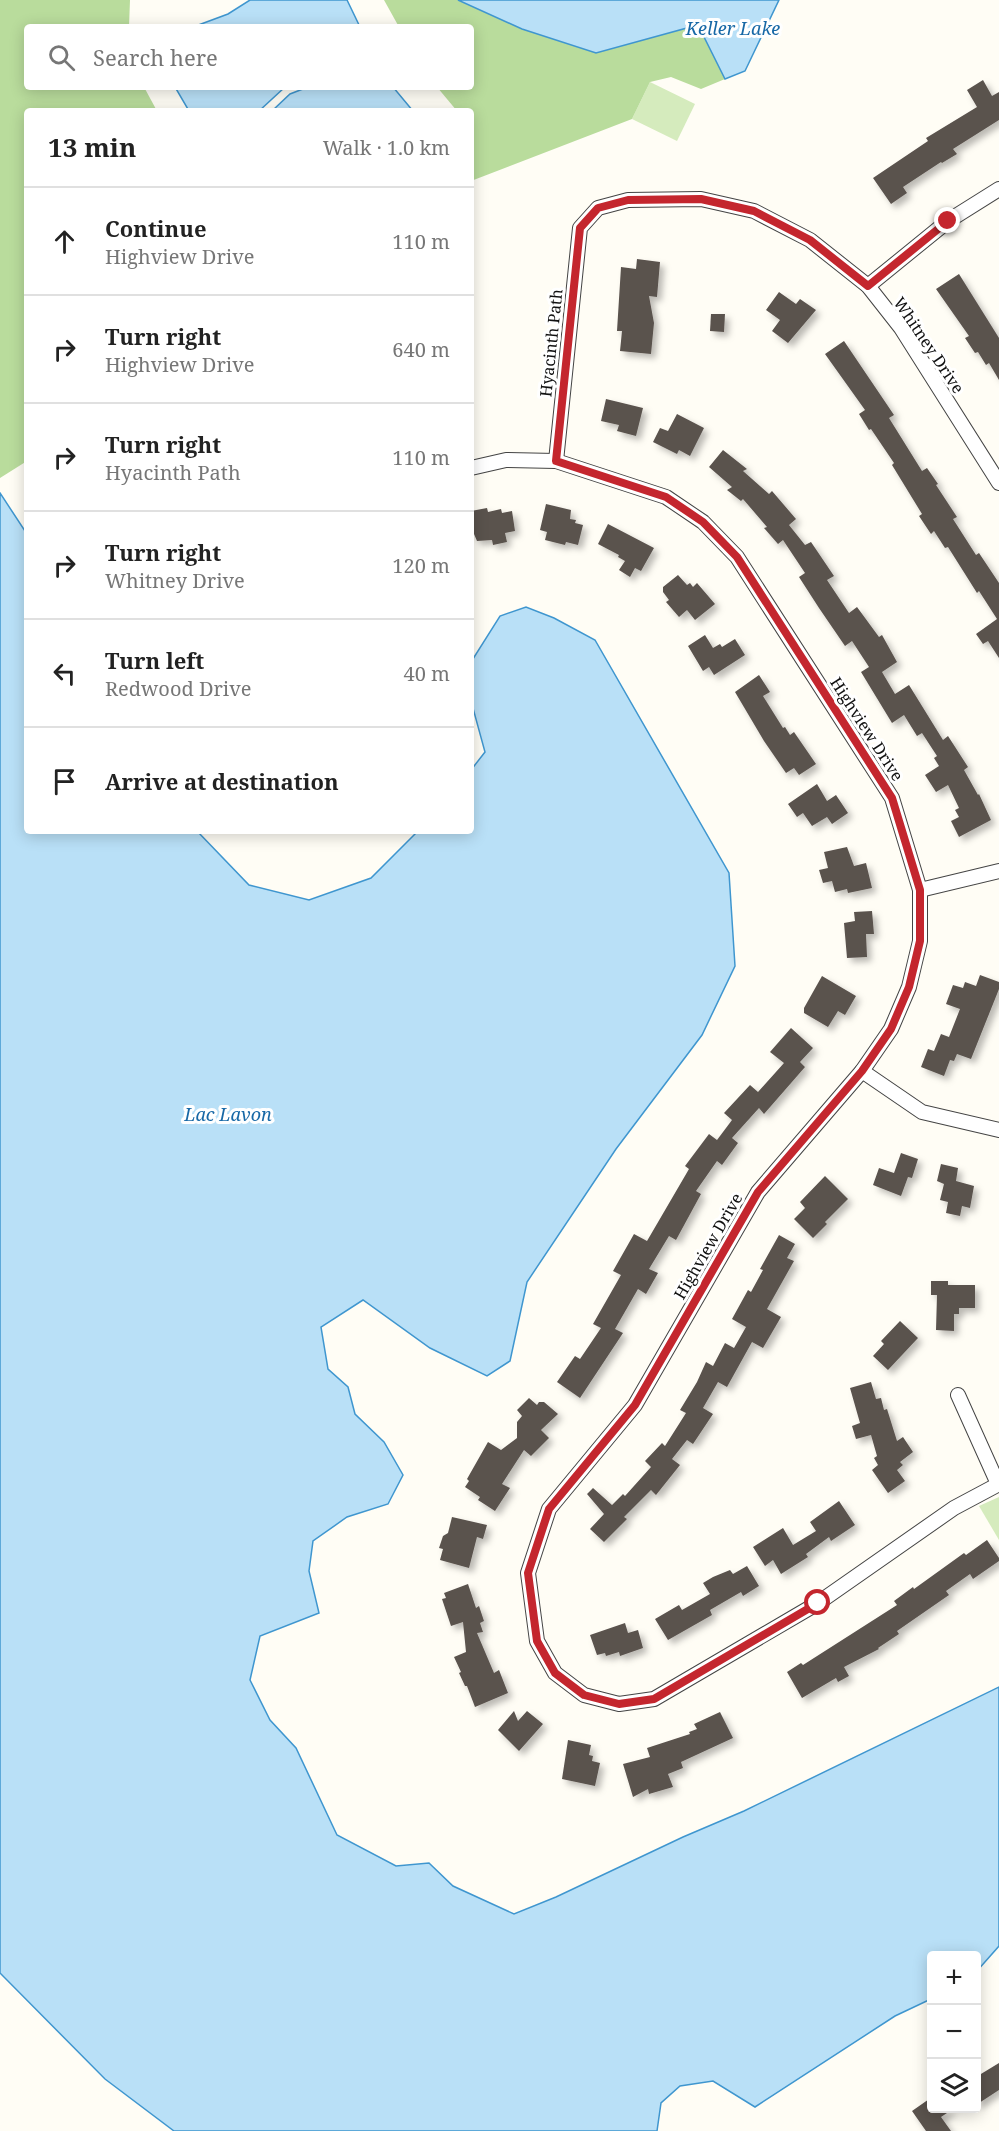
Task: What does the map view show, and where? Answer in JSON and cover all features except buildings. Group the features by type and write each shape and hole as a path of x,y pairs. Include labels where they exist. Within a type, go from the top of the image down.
{"street":[{"path":"868,286 948,221 999,189"},
{"name":"Whitney Drive","path":"580,228 598,208 628,200 701,199 754,211 810,240 868,286 901,328 999,483"},
{"name":"Hyacinth Path","path":"556,461 580,228"},
{"name":"Highview Drive","path":"474,467 506,460 556,461 666,497 703,522 737,557 892,798 920,890 920,941 909,987 891,1029 862,1071 758,1192 635,1405 549,1509 528,1573 537,1641 555,1673 584,1695 619,1704 654,1699 818,1603 954,1509 999,1484"},
{"path":"920,890 999,871"},
{"path":"862,1071 922,1112 999,1130"},
{"path":"958,1395 999,1484"}],"green space":[{"path":"0,0 130,0 129,24 24,24 24,90 146,90 155,108 24,108 24,463 0,478"},
{"path":"384,0 458,0 522,29 596,53 698,25 725,79 701,89 671,77 650,82 632,119 474,180 474,108 454,108 440,90 474,90 474,24 397,24"},
{"path":"650,82 695,104 677,141 632,119"},
{"path":"999,1497 999,1540 979,1506"}],"water":[{"path":"250,0 347,0 359,24 201,24 228,14"},
{"name":"Keller Lake","path":"458,0 779,0 745,71 725,79 698,25 596,53 522,29"},
{"path":"177,90 282,90 262,108 187,108"},
{"path":"300,90 396,90 410,108 275,108 290,94"},
{"name":"Lac Lavon","path":"0,493 24,529 24,834 200,834 249,885 309,900 371,878 415,834 474,834 474,766 485,752 474,712 474,657 500,616 526,607 554,618 595,640 729,873 735,966 702,1035 616,1149 527,1282 510,1361 487,1376 430,1348 363,1300 321,1327 328,1369 348,1387 355,1414 384,1442 403,1475 388,1504 347,1517 313,1541 309,1571 319,1613 260,1636 250,1680 270,1720 296,1748 337,1835 396,1866 429,1863 453,1886 514,1914 744,1811 999,1687 999,1946 981,1966 981,1951 927,1951 927,2001 895,2016 755,2107 713,2081 680,2086 661,2103 657,2131 174,2131 105,2079 0,1973"}],"route":[{"path":"818,1603 654,1699 619,1704 584,1695 555,1673 537,1641 528,1573 549,1509 635,1405 758,1192 862,1071 891,1029 909,987 920,941 920,890 892,798 737,557 703,522 666,497 556,461 580,228 598,208 628,200 701,199 754,211 810,240 868,286 948,221"}]}
